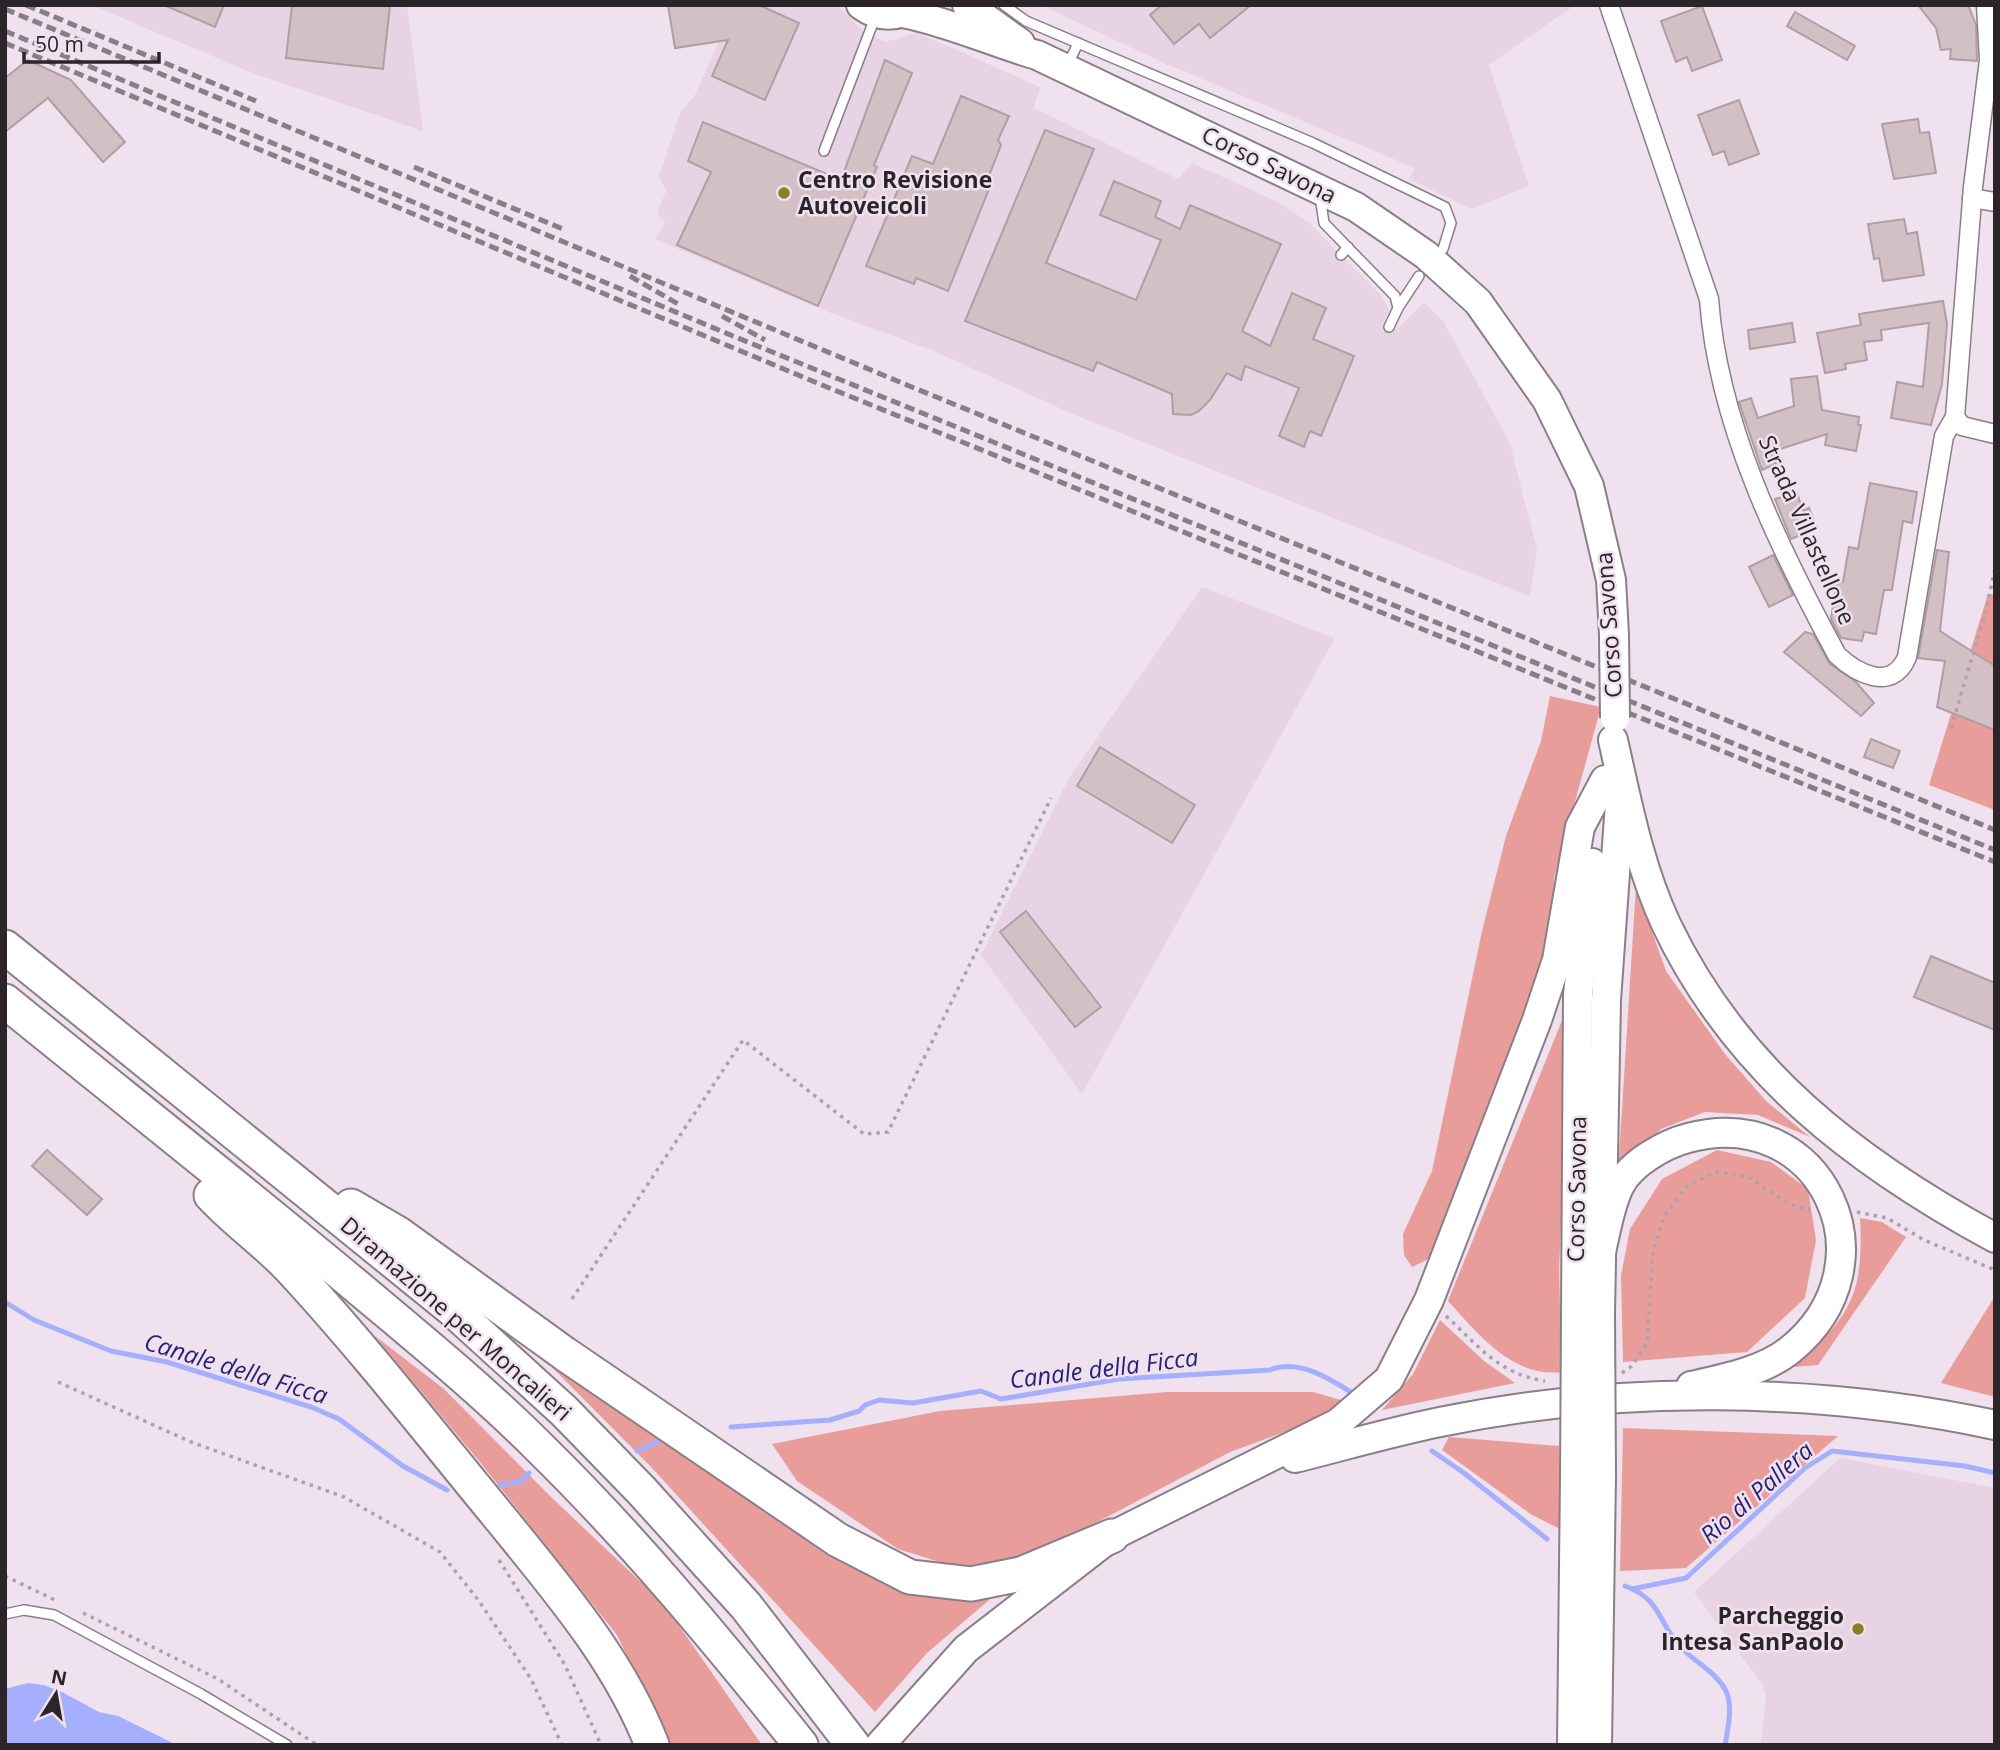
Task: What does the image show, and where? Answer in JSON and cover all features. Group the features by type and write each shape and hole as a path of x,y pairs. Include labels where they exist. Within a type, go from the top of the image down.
{"highway":[{"name":"Diramazione per Moncalieri","path":"5,947 452,1310 564,1411 641,1490 746,1606 853,1745"},
{"name":"Diramazione per Moncalieri","path":"5,1001 407,1329 538,1446 623,1531 714,1636 801,1745"},
{"path":"95,1074 216,1200 288,1266 403,1399 596,1642 626,1690 652,1745"},
{"path":"254,1149 399,1234 565,1354 838,1540 910,1577 971,1584 1008,1576 1112,1536"}],"main road":[{"name":"Corso Savona","path":"967,5 1037,54"},
{"name":"Corso Savona","path":"889,9 936,19 986,40 1037,54 1072,56 1356,207 1426,256 1478,302 1547,400 1590,486 1611,580 1614,635 1601,1252 1588,1314"},
{"name":"Corso Savona","path":"1597,1745 1588,1475 1588,1314 1578,995 1587,900 1613,779"},
{"path":"1613,779 1666,923 1698,982 1756,1061 1833,1136 1857,1154 1936,1206 1995,1238"},
{"path":"880,1745 966,1648 1112,1536 1338,1423 1389,1379 1429,1300 1537,1020 1557,960 1580,827 1613,779"},
{"path":"1601,1252 1620,1184 1645,1159 1674,1142 1705,1133 1739,1133 1766,1141 1796,1155 1816,1174 1830,1195 1841,1226 1842,1258 1835,1293 1817,1323 1789,1351 1750,1370 1630,1399"},
{"path":"1240,1473 1441,1422 1515,1410 1630,1399 1751,1395 1829,1400 1995,1425"},
{"name":"Corso Savona","path":"1572,1745 1588,1475"}],"street":[{"name":"Strada Villastellone","path":"1609,5 1709,299 1711,328 1726,399 1739,437 1773,525 1819,622 1837,655 1853,670 1867,677 1884,677 1898,671 1907,657 1944,436 1955,417 1972,198 1989,60 1985,10"},
{"path":"1972,198 1995,202"},
{"path":"1955,417 1962,426 1995,434"}],"lane":[{"path":"1004,5 1072,56 1313,143 1445,207 1451,223 1443,249"},
{"path":"824,151 889,9"},
{"path":"1318,188 1324,223 1395,296 1398,308"},
{"path":"1340,255 1348,247"},
{"path":"1389,327 1419,276"},
{"path":"1912,1411 1995,1435"},
{"path":"5,1615 24,1610 54,1615 201,1693 287,1745"}],"path":[{"path":"1951,728 1986,611 1995,568"},
{"path":"572,1299 743,1040 864,1134 888,1132 1051,798"},
{"path":"1609,1375 1622,1373 1632,1366 1647,1343 1653,1251 1665,1215 1686,1187 1715,1172 1747,1176 1789,1204 1817,1211"},
{"path":"1855,1212 1887,1218 1924,1240 1995,1269"},
{"path":"1429,1300 1487,1356 1513,1373 1547,1381"},
{"path":"58,1382 191,1442 344,1497 440,1552 480,1601 531,1678 562,1745"},
{"path":"499,1559 565,1665 601,1745"},
{"path":"5,1576 59,1602"},
{"path":"71,1608 218,1679 317,1745"}],"shaded area":[{"path":"91,5 407,5 423,131 258,75"},
{"path":"735,5 837,5 864,32 885,42 916,33 946,45 1040,87 1034,108 1178,179 1192,163 1276,201 1308,222 1382,296 1389,311 1383,324 1397,329 1424,302 1443,321 1510,443 1537,550 1530,596 1077,416 934,351 831,313 655,239 665,222 657,214 666,191 659,176 680,113 695,95"},
{"path":"1041,5 1575,5 1489,65 1529,186 1471,209 1409,179 1415,168 1164,63"},
{"path":"1202,587 1335,638 1082,1094 981,955 1069,778"},
{"path":"1988,594 1995,595 1995,810 1929,785"},
{"path":"1550,696 1601,707 1554,878 1553,948 1435,1256 1412,1267 1404,1255 1403,1234 1432,1171 1482,931 1506,836 1541,741"},
{"path":"1636,887 1666,971 1725,1054 1766,1101 1810,1137 1758,1115 1705,1112 1661,1129 1618,1172"},
{"path":"1572,996 1559,1270 1562,1372 1544,1372 1512,1361 1498,1351 1484,1340 1448,1301"},
{"path":"1717,1150 1771,1162 1808,1189 1816,1240 1805,1298 1747,1352 1623,1362 1621,1276 1630,1229 1662,1179"},
{"path":"1860,1218 1882,1222 1906,1237 1818,1365 1793,1367 1828,1334 1849,1303 1856,1286 1859,1267"},
{"path":"1995,1296 1995,1397 1941,1383"},
{"path":"1440,1320 1484,1361 1515,1383 1382,1410 1413,1374"},
{"path":"375,1336 444,1389 550,1496 664,1604 762,1745 669,1745 617,1635 479,1461"},
{"path":"524,1339 760,1500 995,1595 927,1653 875,1712 653,1469"},
{"path":"1167,1392 1313,1392 1348,1402 1311,1422 1230,1452 1037,1554 965,1570 898,1549 797,1481 772,1444 940,1411"},
{"path":"1623,1428 1838,1436 1686,1568 1620,1571"},
{"path":"1449,1437 1559,1446 1560,1529 1532,1515 1442,1450"},
{"name":"Parcheggio Intesa SanPaolo","path":"1840,1458 1995,1488 1995,1745 1761,1745 1766,1697 1762,1684 1694,1592"}],"water":[{"path":"28,1683 44,1685 62,1692 99,1712 118,1716 177,1745 5,1745 5,1689"}],"building":[{"path":"164,5 224,5 215,27"},
{"path":"292,5 390,5 383,69 286,58"},
{"path":"668,5 759,5 799,23 765,100 712,76 728,40 675,48"},
{"path":"1162,5 1251,5 1210,38 1199,24 1174,44 1150,15"},
{"path":"1918,5 1968,5 1976,25 1977,61 1950,59 1951,49 1941,50 1936,28"},
{"path":"1702,6 1722,60 1692,71 1687,57 1676,62 1661,21"},
{"path":"1795,12 1855,46 1847,60 1787,26"},
{"path":"28,60 71,80 125,142 103,162 48,98 5,132 5,78"},
{"path":"885,60 912,73 874,165 877,167 818,306 677,245 711,172 688,161 703,122 841,180"},
{"path":"961,96 1009,116 998,140 1001,145 985,186 989,189 948,291 916,278 914,284 866,266 912,156 933,164"},
{"path":"1739,100 1759,154 1729,165 1724,151 1713,155 1698,115"},
{"path":"1918,119 1920,133 1929,132 1936,173 1894,179 1882,124"},
{"path":"1045,130 1094,149 1046,263 1136,300 1161,240 1100,215 1114,181 1161,201 1155,217 1180,229 1190,205 1281,244 1242,331 1270,346 1292,293 1326,308 1313,339 1354,356 1321,436 1310,431 1304,447 1279,436 1299,388 1245,366 1241,380 1227,373 1210,400 1199,411 1191,415 1173,414 1172,394 1097,362 1093,371 965,321"},
{"path":"1904,219 1907,234 1917,232 1924,275 1883,281 1879,258 1874,259 1868,224"},
{"path":"1943,301 1947,324 1942,384 1931,425 1891,418 1897,382 1923,387 1929,323 1881,330 1882,340 1864,342 1867,360 1845,364 1846,369 1825,373 1817,333 1861,325 1859,314"},
{"path":"1792,323 1795,342 1750,349 1748,330"},
{"path":"1817,376 1822,410 1859,417 1858,425 1861,425 1856,451 1825,445 1827,434 1771,452 1776,464 1762,470 1739,402 1751,398 1758,418 1794,406 1791,379"},
{"path":"1870,483 1917,492 1912,523 1903,521 1892,590 1884,590 1876,634 1864,632 1862,641 1841,638 1831,619 1837,581 1843,582 1849,547 1858,549"},
{"path":"1797,493 1803,511 1809,508 1817,528 1791,539 1775,499"},
{"path":"1937,550 1949,552 1940,631 1995,666 1995,730 1937,707 1945,661 1918,658"},
{"path":"1773,555 1793,595 1769,607 1749,567"},
{"path":"1805,632 1813,634 1830,664 1855,681 1874,703 1861,716 1784,652"},
{"path":"1871,739 1900,751 1893,768 1864,757"},
{"path":"1100,747 1195,805 1172,843 1077,786"},
{"path":"1026,911 1101,1007 1075,1027 1000,932"},
{"path":"1931,956 1995,983 1995,1030 1914,997"},
{"path":"47,1150 102,1199 87,1215 32,1166"}],"waterway":[{"name":"Canale della Ficca","path":"5,1302 34,1320 111,1351 167,1362 311,1407 339,1419 403,1466 447,1490"},
{"name":"Canale della Ficca","path":"731,1427 830,1420 859,1411 865,1405 879,1400 913,1403 981,1391 1001,1399 1119,1379 1270,1370 1281,1367 1303,1368 1314,1372 1354,1394"},
{"name":"Canale della Ficca","path":"637,1451 657,1442"},
{"name":"Rio di Pallera","path":"1432,1451 1547,1539"},
{"name":"Rio di Pallera","path":"1632,1589 1686,1578 1805,1468 1832,1451 1965,1466 1995,1473"},
{"name":"Canale della Ficca","path":"500,1485 520,1482 529,1473"},
{"path":"1625,1586 1646,1597 1679,1645 1716,1677 1726,1691 1730,1710 1725,1745"}],"railway":[{"path":"26,5 256,101"},
{"path":"5,9 907,385 1995,830"},
{"path":"5,31 733,336 1995,850"},
{"path":"5,43 822,385 1995,862"},
{"path":"414,167 563,229"},
{"path":"630,276 678,304"},
{"path":"722,316 765,340"}],"place":[{"name":"Centro Revisione Autoveicoli","path":"784,193"},
{"name":"Parcheggio Intesa SanPaolo","path":"1858,1629"}]}
